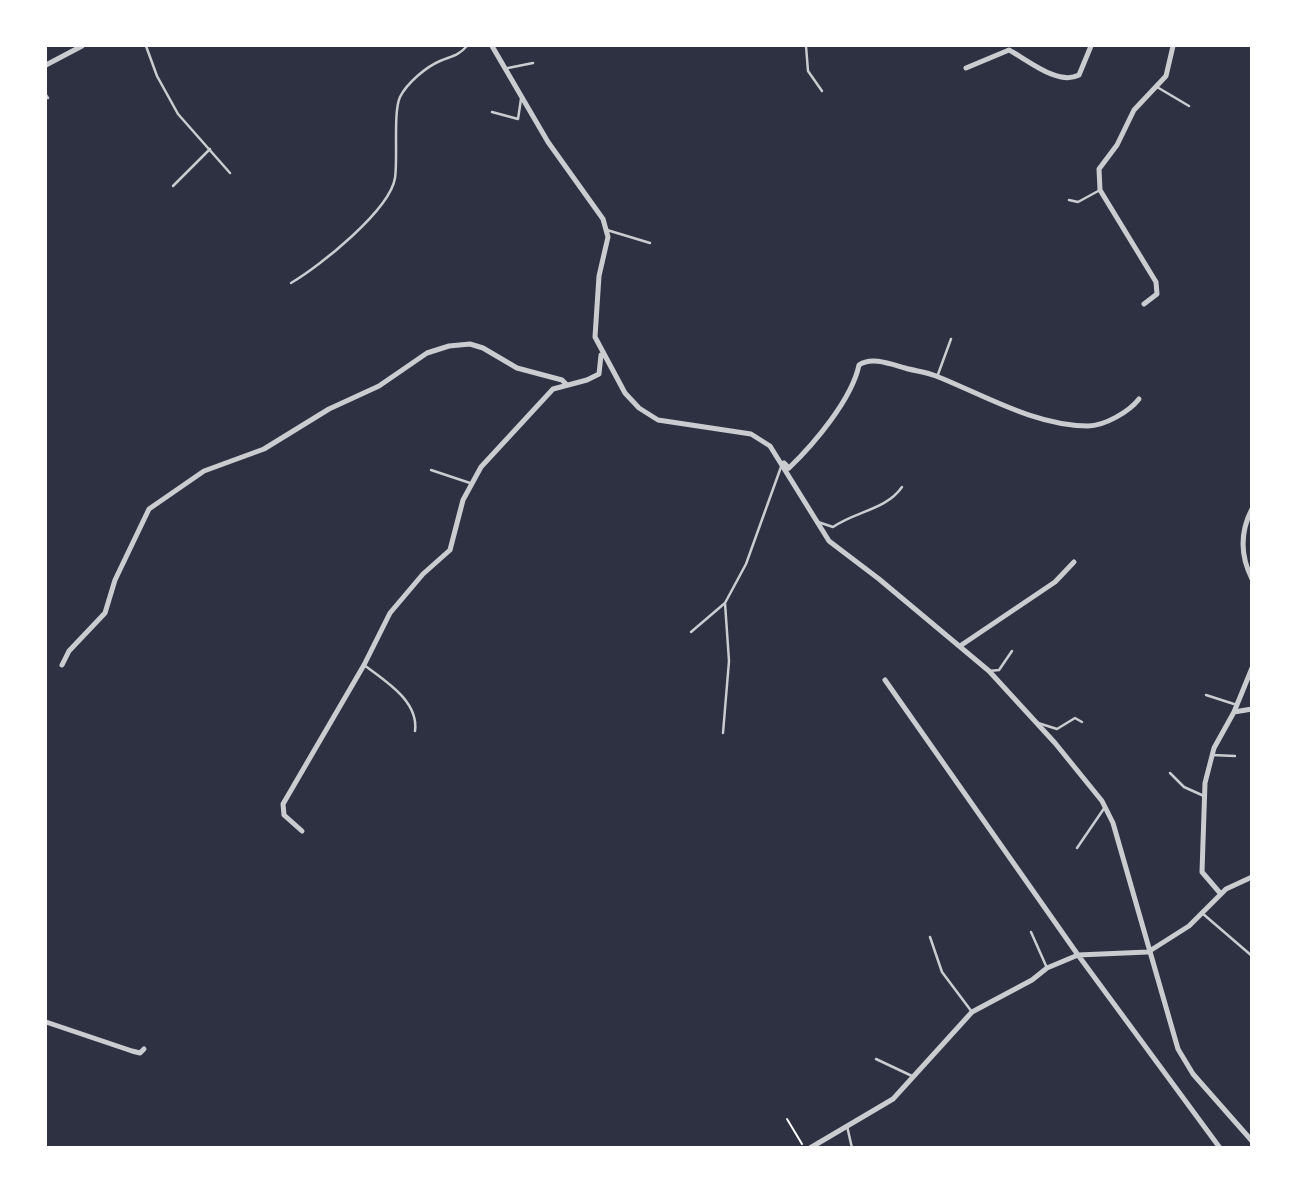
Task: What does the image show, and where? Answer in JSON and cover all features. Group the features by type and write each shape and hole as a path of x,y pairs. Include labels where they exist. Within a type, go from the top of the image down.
{"street":[{"path":"46,65 82,46"},
{"path":"492,46 521,99 572,178 599,210 607,230 595,307 595,337 601,353 625,393 649,416 685,426 751,434 770,446 815,520 841,553 879,579 989,671 1038,723 1105,807 1113,823 1149,952 1184,1060 1251,1141"},
{"path":"966,68 1009,50 1061,78 1075,78 1079,75 1091,46"},
{"path":"1144,304 1157,294 1156,282 1100,190 1100,169 1117,145 1134,110 1166,76 1173,46"},
{"path":"62,665 69,651 105,613 115,580 149,509 204,471 264,449 329,410 379,386 427,353 449,346 470,344 483,348 517,368 562,380 567,385"},
{"path":"302,831 284,816 283,804 399,600 450,550 470,483 490,456 553,389 599,374 601,353"},
{"path":"780,462 789,468 802,455 850,393 862,362 896,365 937,377 1016,410 1081,425 1091,426 1119,415 1133,407 1139,399"},
{"path":"1251,509 1242,539 1243,557 1251,579"},
{"path":"960,646 1055,582 1074,562"},
{"path":"1220,893 1202,872 1204,796 1212,755 1234,712 1251,668"},
{"path":"885,680 1078,954 1220,1147"},
{"path":"1234,712 1251,709"},
{"path":"807,1147 893,1099 915,1077 955,1027 972,1012 1032,980 1047,968 1078,954 1149,952 1189,926 1220,893 1251,877"},
{"path":"46,1022 132,1051 140,1053 144,1049"}],"lane":[{"path":"146,46 157,76 178,114 230,173"},
{"path":"290,283 331,255 384,203 395,179 399,99 412,81 439,61 458,56 467,46"},
{"path":"806,46 807,71 822,91"},
{"path":"504,69 533,63"},
{"path":"1157,87 1189,106"},
{"path":"492,112 517,119 521,99"},
{"path":"173,186 210,149"},
{"path":"1069,200 1078,202 1100,190"},
{"path":"607,230 650,243"},
{"path":"937,377 951,339"},
{"path":"691,632 725,603 746,564 780,462"},
{"path":"431,470 470,483"},
{"path":"815,520 832,527 854,514 886,504 902,487"},
{"path":"723,733 729,661 725,603"},
{"path":"989,671 999,670 1012,651"},
{"path":"364,665 404,699 415,717 415,731"},
{"path":"1206,695 1237,705"},
{"path":"1038,723 1057,729 1075,718 1082,722"},
{"path":"1212,755 1235,756"},
{"path":"1170,773 1184,787 1204,796"},
{"path":"1077,848 1105,807"},
{"path":"1202,913 1251,956"},
{"path":"1031,932 1047,968"},
{"path":"930,937 942,972 972,1012"},
{"path":"876,1059 915,1077"},
{"path":"847,1126 852,1147"}],"path":[{"path":"787,1119 807,1147"}]}
